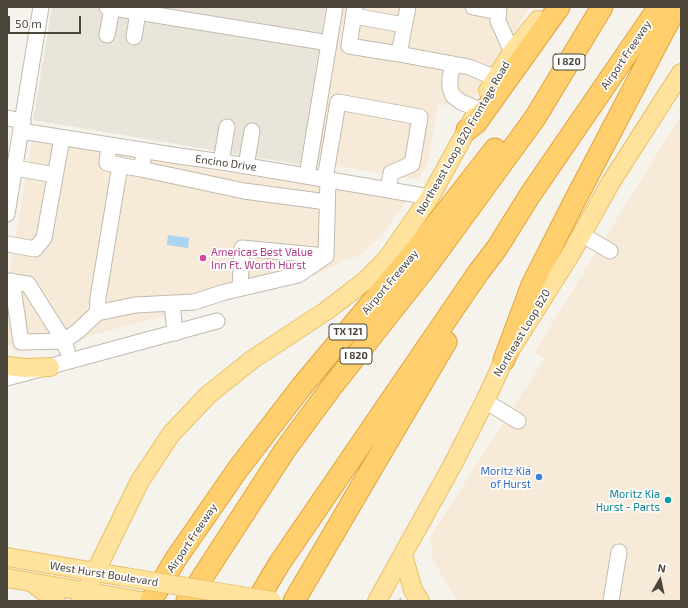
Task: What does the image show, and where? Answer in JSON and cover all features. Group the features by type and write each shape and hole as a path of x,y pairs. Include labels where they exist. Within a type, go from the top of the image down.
{"highway":[{"path":"467,130 476,124 559,7"},
{"name":"I 820","path":"187,601 294,438 330,389 427,266 535,118 602,7"},
{"name":"Airport Freeway","path":"257,601 279,564 478,273 497,248 530,195 659,7"},
{"path":"504,360 532,285 675,7"},
{"name":"Airport Freeway","path":"151,601 175,560 238,469 302,386 415,252 512,128 535,118"},
{"path":"294,601 484,277 497,248"}],"main road":[{"name":"Northeast Loop 820 Frontage Road","path":"83,596 140,481 171,434 208,395 253,359 326,311 365,280 387,259 430,197 478,109 512,52 548,7"},
{"name":"Northeast Loop 820","path":"377,601 452,466 504,360 570,255 611,182 681,73"},
{"path":"7,366 26,368 50,367"},
{"path":"403,554 413,590 420,601"},
{"name":"West Hurst Boulevard","path":"8,557 272,601"},
{"name":"West Hurst Boulevard","path":"7,578 31,582 83,596 121,598 141,601"},
{"path":"31,582 56,601"}],"street":[{"path":"7,214 12,171 22,126 41,7"},
{"path":"107,35 109,7 329,43"},
{"path":"307,176 335,7"},
{"path":"399,54 408,7"},
{"path":"473,7 501,12 512,52"},
{"path":"404,25 377,13 354,11 349,46 469,67 496,78"},
{"path":"134,37 138,12"},
{"path":"453,64 450,78 450,88 453,96 461,102 478,109"},
{"path":"326,256 328,213 327,180 338,102 420,117 412,164 391,173 388,190"},
{"name":"Encino Drive","path":"7,118 22,126 62,138 222,162 430,197"},
{"path":"222,162 227,127"},
{"path":"246,166 252,132"},
{"path":"7,244 35,249 44,238 62,138"},
{"path":"108,145 107,163 244,191 327,202"},
{"path":"141,169 144,151"},
{"path":"97,313 98,298 120,165"},
{"path":"12,171 55,175"},
{"path":"581,234 610,251"},
{"path":"240,288 242,248 326,256"},
{"path":"71,361 64,341 28,284 9,281 21,342 64,341 78,331 97,313 134,305 194,302 240,288 298,275 326,256"},
{"path":"172,303 175,333"},
{"path":"7,378 217,321"},
{"path":"485,401 518,421"},
{"path":"616,600 619,552"}],"shaded area":[{"path":"52,7 340,7 313,167 33,120"},
{"path":"340,7 530,7 468,108 438,104 428,162 418,180 314,162"},
{"path":"681,115 681,601 457,601 433,560 430,537 545,358 534,353"},
{"path":"32,140 406,200 382,235 359,256 348,259 311,277 89,336 18,353 7,344 7,287"}],"water":[{"path":"168,235 189,238 188,248 167,245"}],"place":[{"name":"Americas Best Value Inn Ft. Worth Hurst","path":"203,258"},
{"name":"Moritz Kia of Hurst","path":"539,477"},
{"name":"Moritz Kia Hurst - Parts","path":"668,500"}]}
